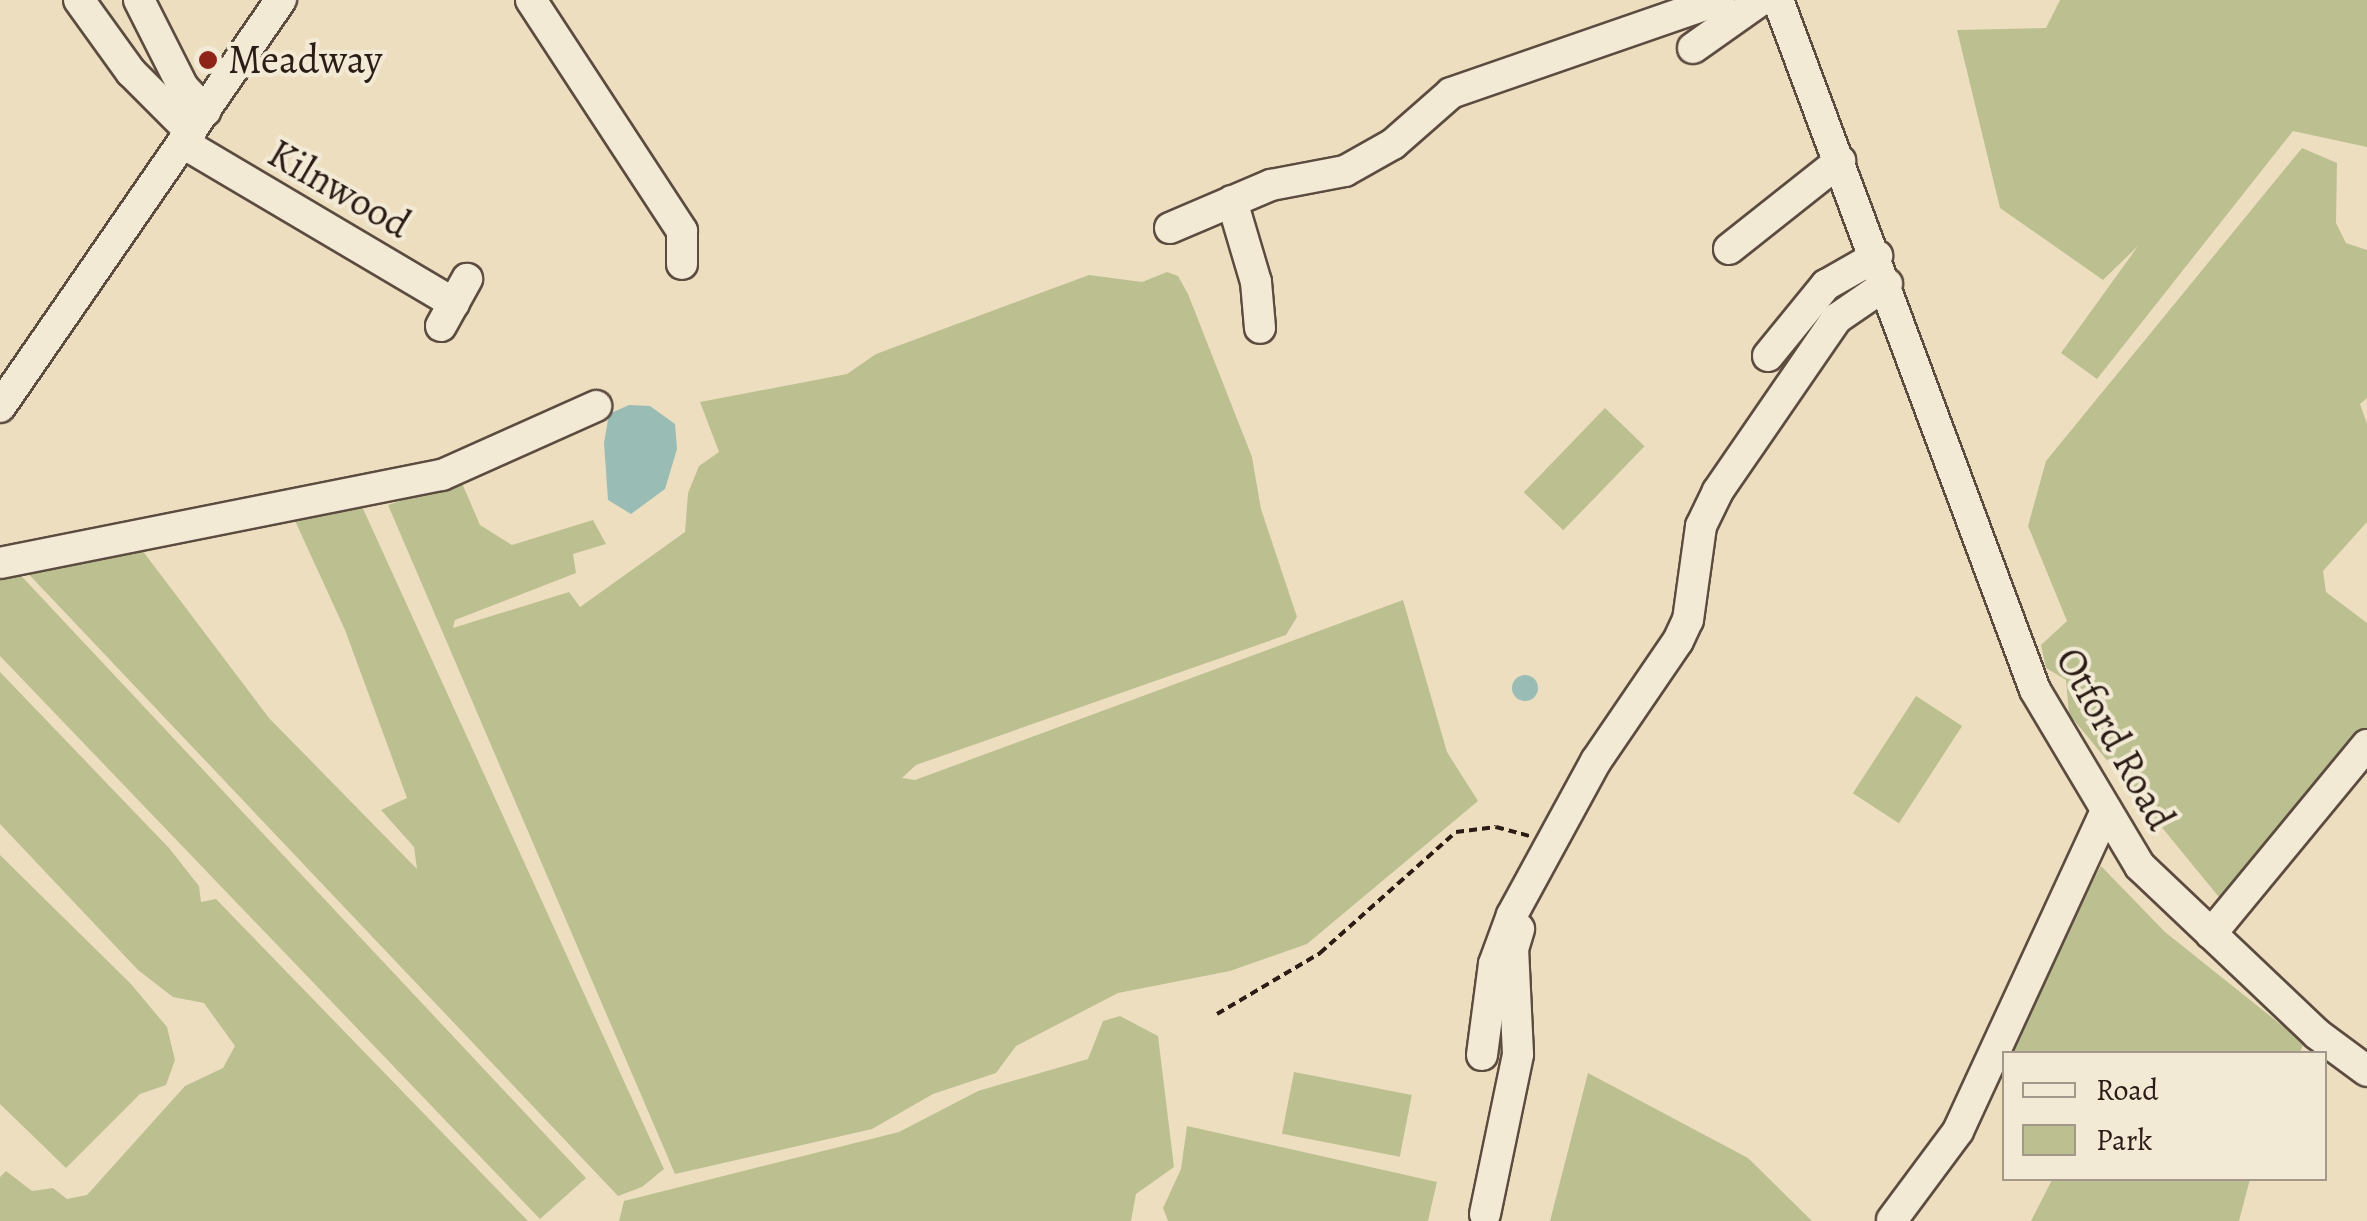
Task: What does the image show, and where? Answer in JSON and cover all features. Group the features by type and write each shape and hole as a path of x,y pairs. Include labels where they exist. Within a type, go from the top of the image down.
{"street":[{"path":"79,0 131,72 193,129"},
{"path":"139,0 184,87 193,129"},
{"path":"0,406 281,0"},
{"path":"531,0 682,231 682,264"},
{"path":"1170,228 1271,184 1346,171 1393,144 1451,93 1719,0"},
{"path":"1693,48 1761,0"},
{"name":"Otford Road","path":"1778,0 2035,690 2140,866 2317,1034 2367,1071"},
{"name":"Kilnwood","path":"193,129 454,302"},
{"path":"1729,248 1840,161"},
{"path":"1232,201 1256,282 1260,328"},
{"path":"1768,356 1826,284 1879,263"},
{"path":"1482,1055 1494,964 1549,840 1688,620 1701,526 1718,491 1879,263"},
{"path":"0,563 442,475 596,406"},
{"path":"2212,934 2367,746"},
{"path":"1892,1220 1958,1131 2106,810"},
{"path":"1485,1214 1518,1054 1514,949 1526,897"}],"path":[{"path":"1217,1014 1320,953 1456,832 1496,827 1549,840"}],"green space":[{"path":"2060,0 2367,0 2367,147 2293,131 2097,379 2061,353 2138,246 2103,280 2000,208 1957,30 2046,28"},
{"path":"2302,148 2337,163 2336,223 2346,243 2367,250 2367,398 2360,404 2367,424 2367,522 2323,571 2326,592 2367,623 2367,733 2223,902 2069,714 2066,680 2046,668 2041,645 2067,621 2028,526 2046,461"},
{"path":"1167,272 1178,276 1188,294 1252,457 1261,509 1297,617 1286,635 916,765 902,778 915,780 1403,600 1447,752 1478,801 1307,944 1230,971 1118,993 1016,1046 996,1073 933,1094 872,1129 675,1174 388,505 461,481 480,525 512,545 593,520 606,544 573,554 576,573 455,620 453,628 569,592 580,607 685,532 688,493 699,466 719,452 700,402 847,374 876,354 1089,275 1142,282"},
{"path":"1605,408 1645,446 1563,530 1524,492"},
{"path":"360,502 664,1169 642,1187 618,1196 20,565 139,546 269,718 417,869 414,847 381,810 407,798 345,630 291,512"},
{"path":"12,566 586,1178 540,1219 0,656 0,569"},
{"path":"0,672 169,848 199,886 201,902 216,899 528,1221 0,1221 0,1177 6,1171 32,1191 53,1188 67,1199 87,1195 185,1086 223,1068 235,1046 204,1003 173,997 138,970 0,824"},
{"path":"1916,696 1962,726 1899,823 1853,793"},
{"path":"0,855 131,984 167,1027 175,1060 166,1085 140,1094 66,1168 0,1104"},
{"path":"2101,866 2165,932 2304,1043 2300,1051 2011,1051 2036,986"},
{"path":"1120,1016 1158,1036 1174,1167 1136,1194 1131,1221 619,1221 624,1201 899,1132 978,1091 1088,1059 1103,1021"},
{"path":"1294,1072 1412,1095 1400,1157 1282,1134"},
{"path":"1588,1073 1748,1158 1812,1221 1550,1221"},
{"path":"1187,1126 1437,1182 1428,1221 1168,1221 1163,1208 1181,1169"},
{"path":"2051,1181 2249,1181 2239,1221 2031,1221"}],"water":[{"path":"629,405 650,406 675,424 677,449 665,489 631,514 608,500 604,443 609,414"},
{"path":"1525,675 1534,679 1538,688 1534,697 1525,701 1516,697 1512,688 1516,679"}],"place":[{"name":"Meadway","path":"208,60"}]}
